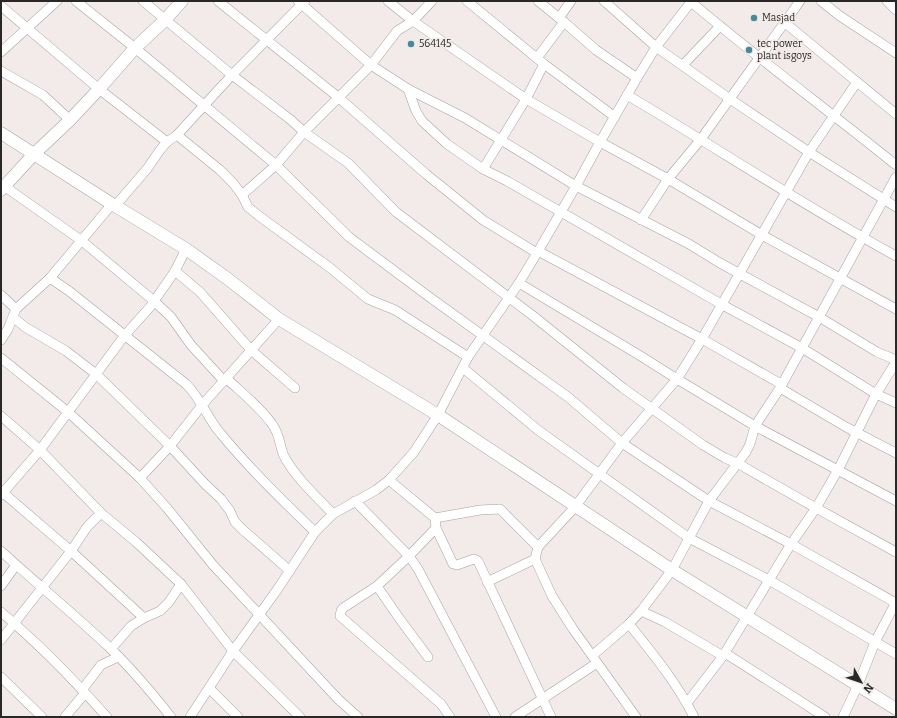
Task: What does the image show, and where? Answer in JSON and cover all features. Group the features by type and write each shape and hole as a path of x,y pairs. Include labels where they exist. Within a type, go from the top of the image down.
{"street":[{"path":"1,52 26,27 57,1"},
{"path":"76,1 276,165 349,237 568,397 622,443 709,501 896,602 875,642 858,685 843,717"},
{"path":"143,1 232,75 291,120 304,132 348,163 396,212 581,353 623,388 724,458 737,463 896,552"},
{"path":"182,1 165,20 135,48 70,120 34,154 3,188 82,241 171,317 191,345 225,380 250,400 272,424 279,436 284,456 294,472 333,514"},
{"path":"218,1 338,97 426,174 483,220 538,252 702,339 856,432 896,453"},
{"path":"388,1 413,21 526,99 668,179 762,235 896,309"},
{"path":"242,195 276,165 304,132 370,65 398,31 413,21 432,1"},
{"path":"467,1 541,61 615,117"},
{"path":"538,1 596,50 637,78"},
{"path":"483,169 526,99 541,61 571,1"},
{"path":"604,1 656,47 809,152 896,207"},
{"path":"190,717 233,651 260,615 315,532 333,514 376,490 389,480 414,452 438,415 468,357 538,252 656,47 691,1 760,58 896,165"},
{"path":"641,220 668,179 701,139 800,1"},
{"path":"821,1 840,16 896,53"},
{"path":"887,1 896,10"},
{"path":"1,340 14,313 50,278 147,169 167,142 177,135 301,2 370,65 408,89 465,118 576,186 688,244 739,274 819,317 877,352 896,361 876,394 838,470 816,508 791,544 724,654 687,703"},
{"path":"1,6 99,89 167,142"},
{"path":"784,22 896,114"},
{"path":"683,65 720,26"},
{"path":"1,71 43,96 70,120"},
{"path":"636,717 573,629 552,596 535,559 538,547 575,506 622,443 677,380 809,152 857,82"},
{"path":"408,89 416,111 422,121 447,144 483,169 507,181 721,304 802,348 876,394 896,404"},
{"path":"627,95 896,256"},
{"path":"1,133 186,249 228,279 279,319 438,415 672,570 896,709"},
{"path":"177,135 220,170 242,195 248,207 259,216 329,266 360,293 395,310 468,357"},
{"path":"515,717 595,659 630,624 672,570 709,501 750,444 755,426 802,348 896,177"},
{"path":"144,618 71,551 2,493 40,450 125,335 154,301 175,271 186,249"},
{"path":"175,271 200,292 251,350 295,388"},
{"path":"50,278 69,291 186,384 203,404 219,432 246,464 315,532"},
{"path":"519,282 640,355 677,380 755,426 896,501"},
{"path":"1,295 25,327 66,351 96,374 170,446 221,499 230,511 235,522 290,571"},
{"path":"140,478 170,446 203,404 279,319"},
{"path":"1,358 68,412 140,478 167,508 213,565 338,699 358,717"},
{"path":"463,368 538,430 689,538 769,580 896,654"},
{"path":"1,416 40,450 101,513 136,542 181,584 233,651 300,717"},
{"path":"389,480 435,518 436,528 453,564 457,565 474,559 478,561 551,717"},
{"path":"355,501 409,556 422,576 496,717"},
{"path":"435,518 480,510 500,510 538,547"},
{"path":"1,640 71,551 87,527 101,513"},
{"path":"436,528 409,556 376,586 343,608 340,611 340,616 441,704 450,717"},
{"path":"1,551 111,649 171,717"},
{"path":"487,582 535,559"},
{"path":"1,586 16,565"},
{"path":"111,649 131,626 160,611 169,602 181,584"},
{"path":"376,586 428,657"},
{"path":"641,611 666,622 724,654 825,717"},
{"path":"1,612 84,692 107,717"},
{"path":"630,624 659,661 687,703 694,717"},
{"path":"65,717 84,692 101,665 118,656"},
{"path":"1,677 42,717"},
{"path":"209,688 238,717"}],"place":[{"name":"Masjad","path":"754,18"},
{"name":"564145","path":"411,44"},
{"name":"tec power plant isgoys","path":"749,50"}]}
